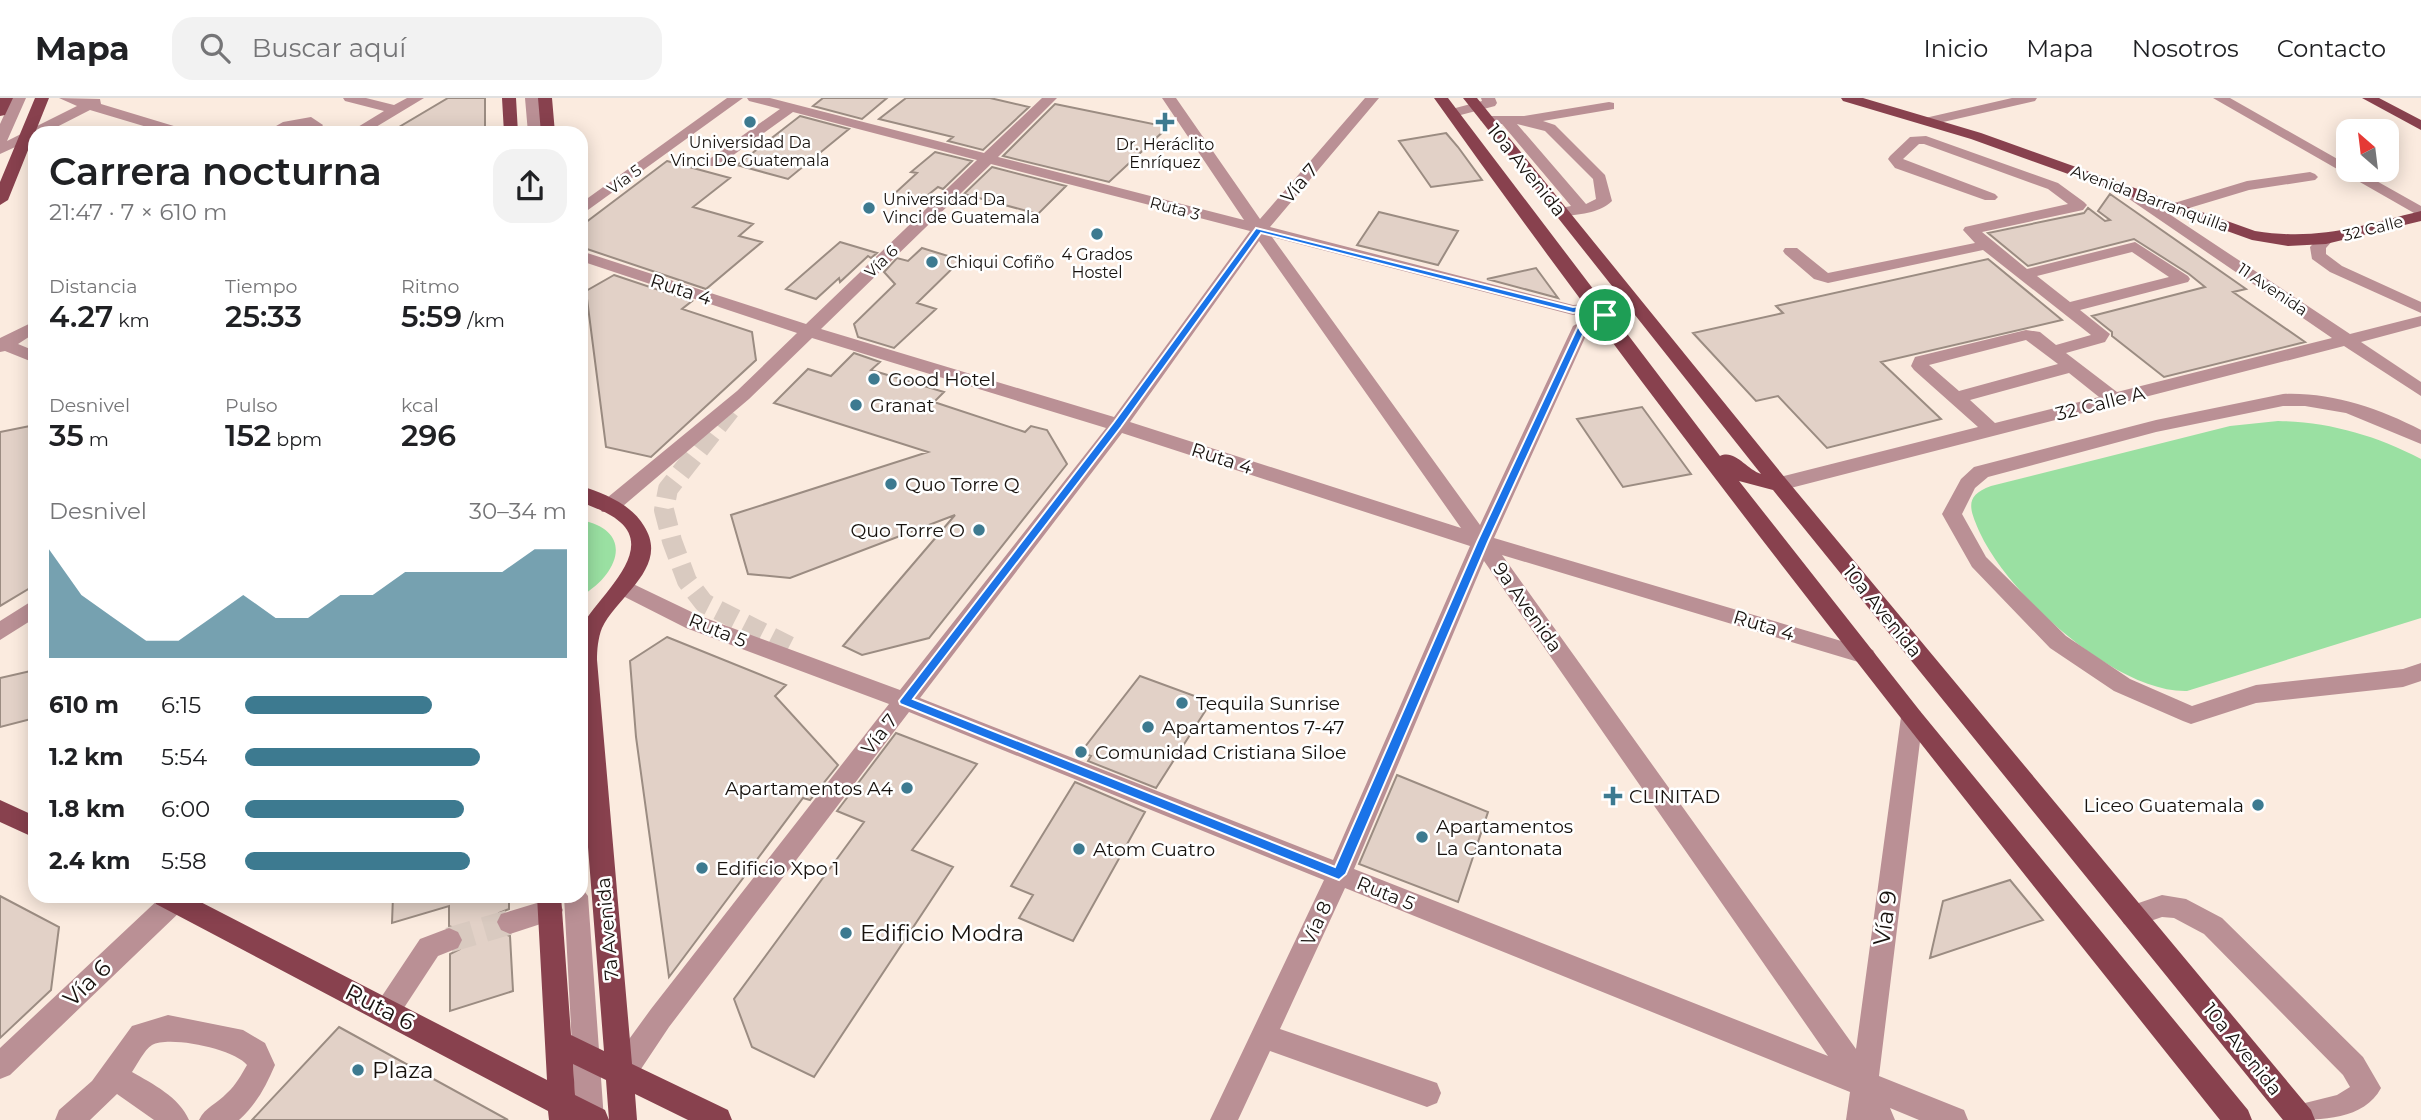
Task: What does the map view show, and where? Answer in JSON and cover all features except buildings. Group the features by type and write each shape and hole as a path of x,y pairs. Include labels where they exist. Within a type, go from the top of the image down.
{"main road":[{"path":"0,111 5,98"},
{"path":"31,126 42,98"},
{"path":"509,98 511,126"},
{"path":"545,98 547,126"},
{"name":"Avenida Barranquilla","path":"1848,98 1930,121 2252,234 2288,241 2326,239"},
{"path":"2369,98 2421,126"},
{"name":"10a Avenida","path":"1447,106 1912,717 2238,1120"},
{"name":"10a Avenida","path":"1481,106 1561,212 1779,484 2300,1119"},
{"path":"0,200 27,136"},
{"name":"32 Calle","path":"2326,239 2421,214"},
{"path":"1607,318 1636,343 1735,470 1751,480 1779,484"},
{"name":"7a Avenida","path":"588,497 625,515 633,523 641,540 639,562 596,619 588,640"},
{"name":"7a Avenida","path":"588,703 623,1120"},
{"path":"0,810 28,824"},
{"name":"Ruta 6","path":"180,903 580,1116"},
{"path":"549,903 557,1042 580,1116"},
{"path":"557,1042 718,1120"}],"street":[{"path":"0,140 19,98"},
{"path":"66,98 158,126"},
{"path":"47,126 103,98"},
{"path":"350,98 396,110"},
{"path":"367,126 417,98"},
{"path":"531,98 534,126"},
{"name":"Vía 5","path":"588,205 736,98"},
{"name":"Ruta 3","path":"754,98 1607,318"},
{"name":"Vía 6","path":"608,507 743,395 1050,98"},
{"name":"9a Avenida","path":"1169,98 1259,230 1863,1083 1881,1120"},
{"name":"Vía 7","path":"621,1074 660,1018 1118,425 1259,230 1372,98"},
{"path":"1930,121 2030,98"},
{"path":"2220,98 2421,214"},
{"path":"1447,106 1481,106 1506,120 1582,209"},
{"path":"1526,120 1609,106"},
{"path":"713,163 790,107"},
{"path":"1506,120 1540,122 1550,128 1600,178 1604,201 1594,207 1561,212"},
{"path":"286,126 311,121 315,126"},
{"path":"0,150 27,136"},
{"path":"1990,197 1900,165 1895,159 1915,140 1926,140 2053,186 2079,205 1971,230 1986,245 2101,334 2099,338 2053,351"},
{"path":"2176,207 2247,186 2310,177"},
{"name":"11 Avenida","path":"2124,189 2421,390"},
{"path":"2326,239 2318,247 2318,256 2336,269 2421,308"},
{"path":"1791,251 1820,276 1828,278 1986,245"},
{"path":"2025,274 2135,247 2182,279 2067,308"},
{"name":"Ruta 4","path":"588,258 809,331 1118,425 1482,542 1865,656"},
{"name":"Vía 8","path":"1224,1120 1339,874 1482,542 1582,326 1607,318"},
{"name":"32 Calle A","path":"1779,484 2421,321"},
{"path":"1,345 28,330"},
{"path":"1992,430 1920,366 1921,361 2025,335 2034,336 2114,399"},
{"path":"1,345 28,355"},
{"path":"1956,398 2072,366"},
{"name":"Vía 6","path":"730,410 743,395"},
{"path":"2421,438 2385,418 2334,403 2301,400 2259,404 2165,423 1981,472 1968,484 1952,514 1979,562 2058,642 2122,685 2191,715 2256,694 2403,678 2421,672"},
{"name":"Ruta 5","path":"622,587 693,622 905,701 1954,1120"},
{"path":"0,632 28,612"},
{"name":"Ruta 5","path":"793,649 817,668"},
{"name":"Vía 9","path":"1860,1120 1912,717"},
{"name":"Vía 6","path":"0,1066 165,903"},
{"path":"510,922 549,903"},
{"path":"576,903 587,1058 580,1116"},
{"path":"2133,916 2162,906 2177,906 2213,926 2353,1066 2367,1087 2361,1098 2348,1106 2300,1119"},
{"path":"387,1011 429,947 449,940"},
{"path":"69,1120 102,1091 142,1035 168,1028 233,1039 255,1052 261,1065 250,1090 228,1113 213,1120"},
{"path":"1264,1035 1296,1049 1427,1093"},
{"path":"114,1077 153,1100 176,1120"}],"green space":[{"path":"2278,421 2351,431 2421,459 2421,618 2187,691 2159,687 2129,676 2098,658 2067,636 2039,610 2014,584 1994,557 1980,533 1972,511 1971,505 1976,494 1991,486 2230,426"},
{"path":"588,522 609,534 615,543 616,554 612,566 588,591"}],"tunnel":[{"path":"730,410 668,489 664,510 672,541 687,581 704,603 793,648"},
{"path":"449,940 510,922"}],"place":[{"name":"Universidad Da Vinci De Guatemala","path":"750,122"},
{"name":"Dr. Heráclito Enríquez","path":"1165,122"},
{"name":"Universidad Da Vinci de Guatemala","path":"869,208"},
{"name":"4 Grados Hostel","path":"1097,234"},
{"name":"Chiqui Cofiño","path":"932,262"},
{"name":"Good Hotel","path":"874,379"},
{"name":"Granat","path":"856,405"},
{"name":"Quo Torre Q","path":"891,484"},
{"name":"Quo Torre O","path":"979,530"},
{"name":"Tequila Sunrise","path":"1182,703"},
{"name":"Apartamentos 7-47","path":"1148,727"},
{"name":"Comunidad Cristiana Siloe","path":"1081,752"},
{"name":"Apartamentos A4","path":"907,788"},
{"name":"CLINITAD","path":"1613,796"},
{"name":"Liceo Guatemala","path":"2258,805"},
{"name":"Apartamentos La Cantonata","path":"1422,837"},
{"name":"Atom Cuatro","path":"1079,849"},
{"name":"Edificio Xpo 1","path":"702,868"},
{"name":"Edificio Modra","path":"846,933"},
{"name":"Plaza","path":"358,1070"}],"route":[{"path":"1259,230 1573,310 1598,307 1605,315 1582,326 1482,542 1339,874 905,701 1118,425 1259,230"}]}
